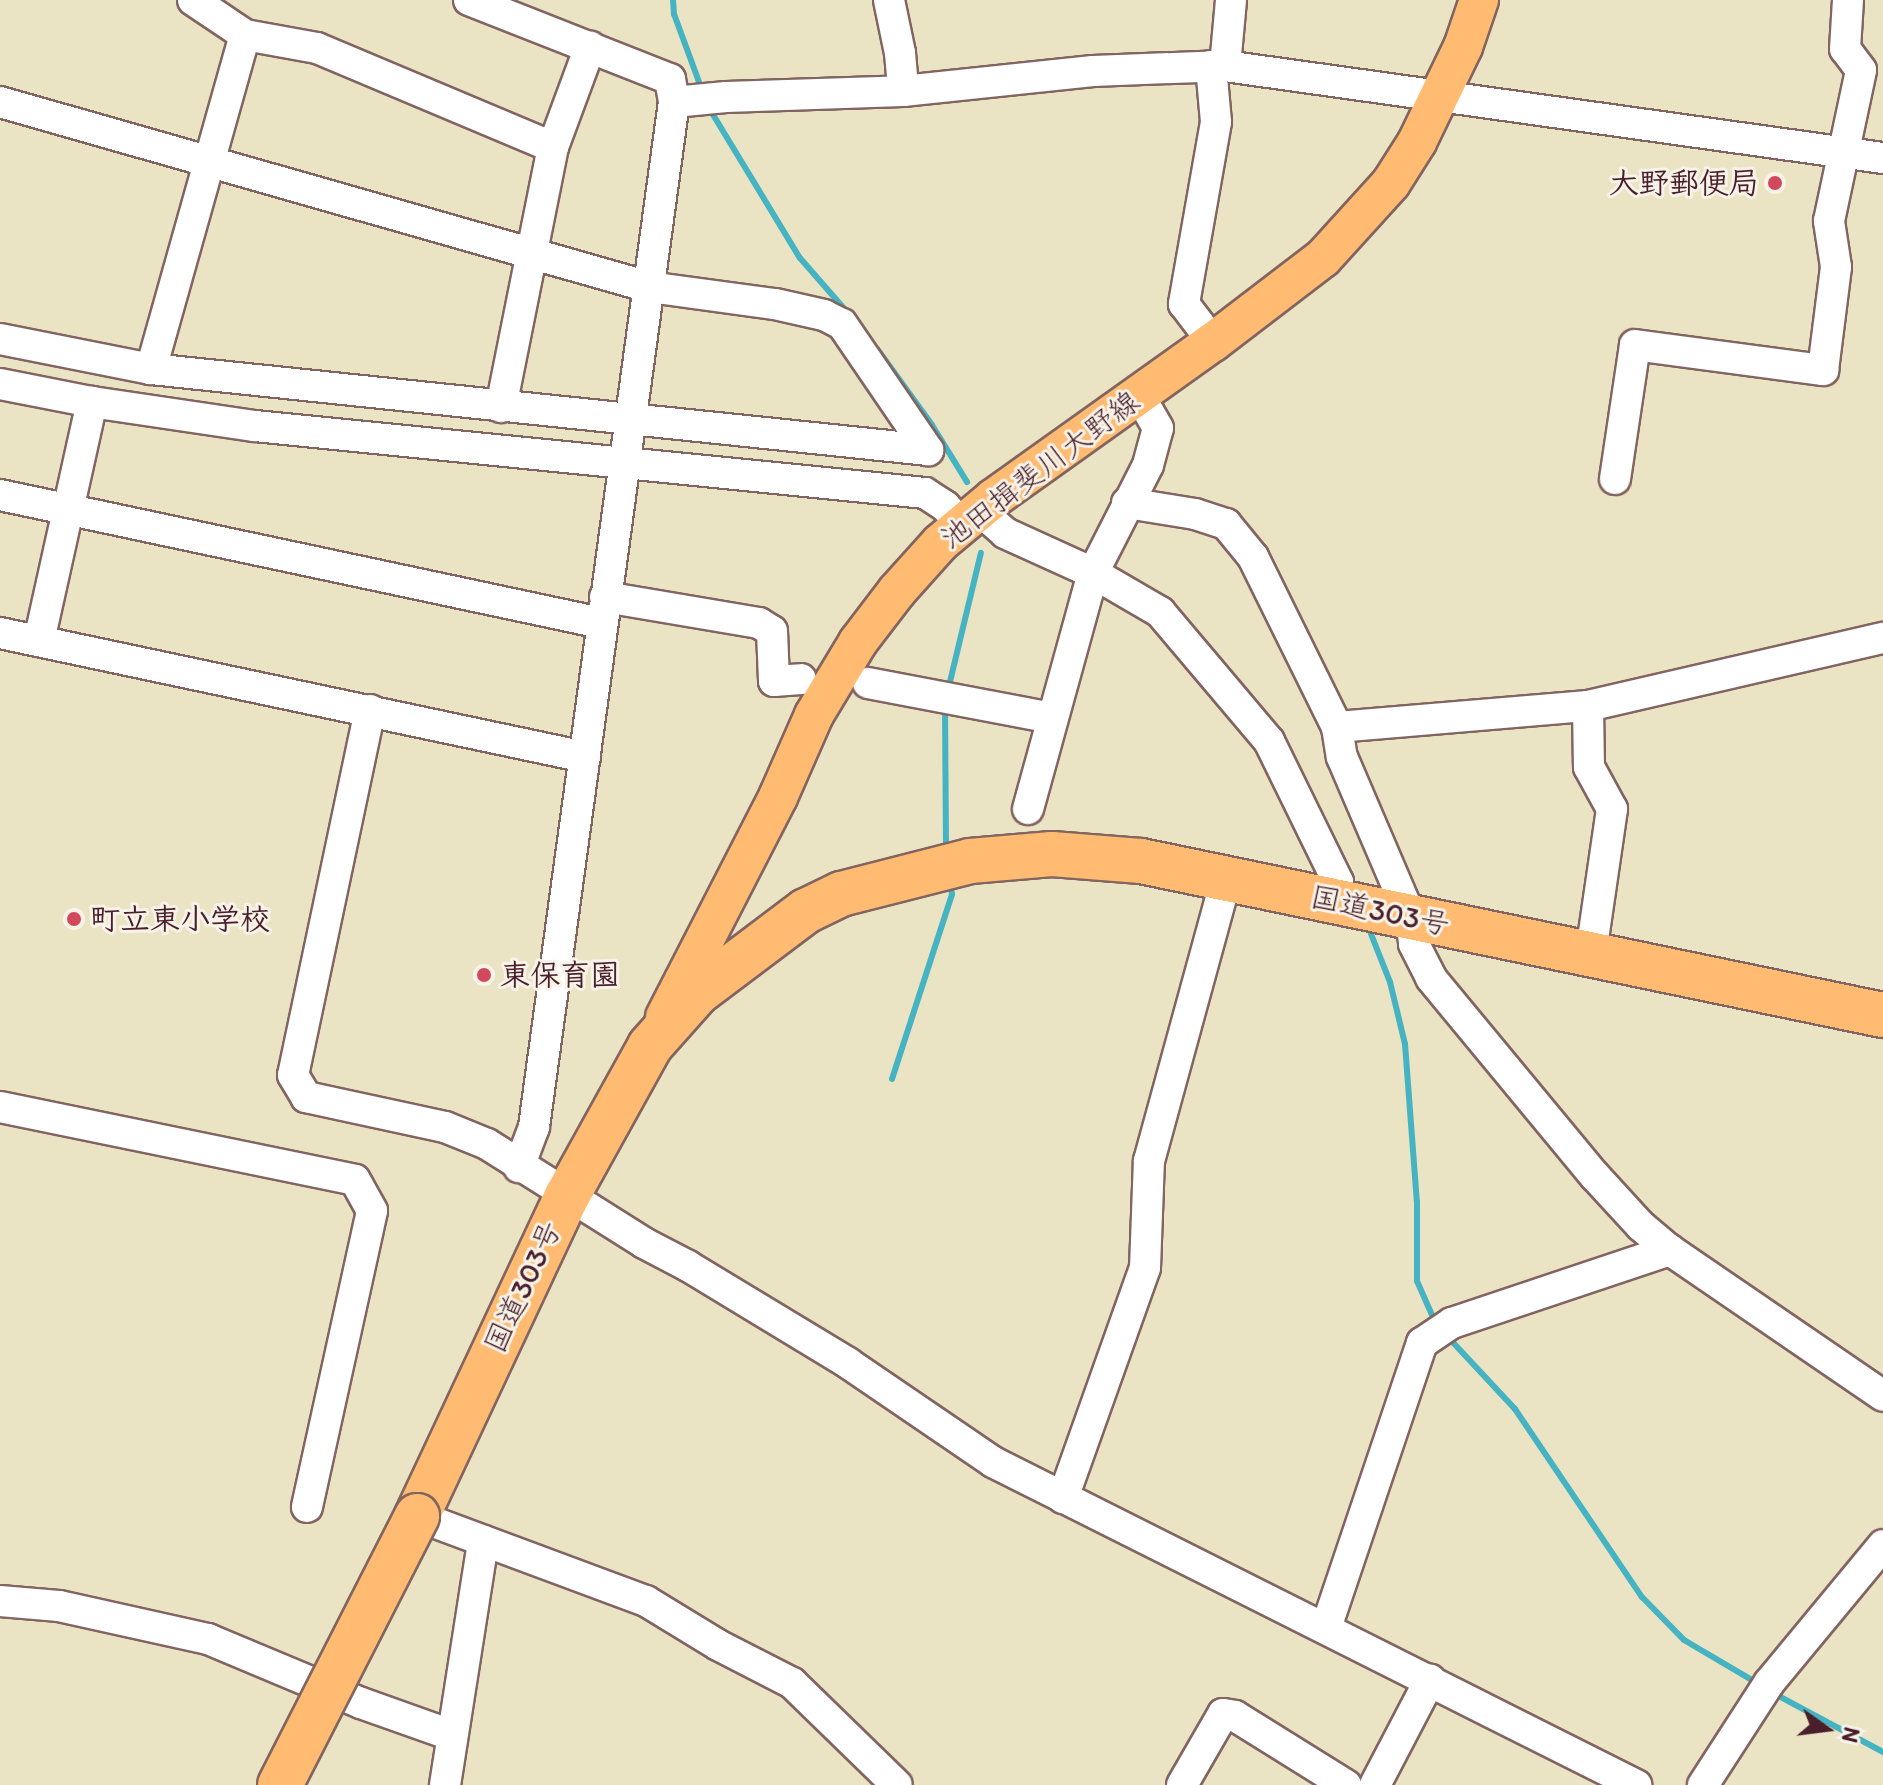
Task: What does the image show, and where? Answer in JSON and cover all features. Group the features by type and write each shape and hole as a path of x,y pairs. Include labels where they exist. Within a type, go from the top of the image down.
{"highway":[{"name":"国道303号","path":"294,1785 650,1046 697,993 753,948 829,899 908,874 970,861 1052,854 1141,861 1883,1015"},
{"name":"国道303号","path":"575,1200 665,1057 710,1006 765,957 877,886"},
{"name":"国道303号","path":"280,1785 422,1518"}],"main road":[{"name":"池田揖斐川大野線","path":"650,1046 778,797 814,715 851,654 897,591 940,543 971,517 1213,342 1323,258 1359,222 1391,183 1441,97 1479,0"}],"street":[{"path":"193,0 245,35 317,48 553,147"},
{"path":"469,0 670,79 695,100 903,91 1093,71 1218,66 1883,158"},
{"path":"889,0 900,53 903,91"},
{"path":"1213,342 1184,304 1216,122 1218,66 1231,0"},
{"path":"1615,479 1635,345 1823,370 1836,267 1829,221 1861,70 1845,49 1848,0"},
{"path":"151,369 245,35"},
{"path":"501,407 553,147 590,47"},
{"path":"519,1167 534,1127 649,287 695,100"},
{"path":"0,102 649,287 775,304 824,315 842,324 928,450 151,369 0,339"},
{"path":"0,384 92,402 255,426 925,493 945,506 1093,573 1160,612 1269,741 1338,882 1339,902"},
{"path":"1028,809 1093,573 1148,465 1158,428 1139,395"},
{"path":"39,641 92,402"},
{"path":"0,495 603,610 759,623 772,631 774,681 801,679"},
{"path":"1127,503 1195,514 1226,524 1253,557 1337,727 1342,757 1411,918 1414,944 1431,978 1595,1176 1641,1226 1670,1250 1883,1396"},
{"path":"0,633 585,757"},
{"path":"1337,727 1588,706 1883,638"},
{"path":"868,683 1052,718"},
{"path":"1588,706 1589,767 1612,809 1591,953"},
{"path":"370,710 293,1075 306,1097 445,1127 487,1144 519,1167 848,1363 993,1462 1636,1785"},
{"path":"1063,1498 1145,1268 1149,1161 1226,879"},
{"path":"0,1107 355,1180 372,1211 307,1507"},
{"path":"1326,1628 1422,1343 1452,1323 1670,1250"},
{"path":"422,1518 646,1601 718,1645 792,1683 897,1785"},
{"path":"445,1785 483,1541"},
{"path":"1703,1785 1769,1683 1878,1558"},
{"path":"0,1601 59,1606 208,1639 361,1703 451,1735"},
{"path":"1375,1785 1430,1680"},
{"path":"1182,1785 1223,1714 1235,1716 1331,1781"}],"waterway":[{"path":"673,0 674,14 702,90"},
{"path":"709,108 800,258 848,313"},
{"path":"878,350 932,425 967,482"},
{"path":"948,690 981,553"},
{"path":"945,705 946,850"},
{"path":"892,1079 952,894 950,881"},
{"path":"1371,934 1390,982 1405,1044 1417,1202 1417,1281 1436,1324"},
{"path":"1446,1335 1515,1409 1642,1597 1684,1640 1757,1683"},
{"path":"1773,1693 1883,1752"}],"place":[{"name":"大野郵便局","path":"1775,183"},
{"name":"町立東小学校","path":"74,919"},
{"name":"東保育園","path":"484,975"}]}
